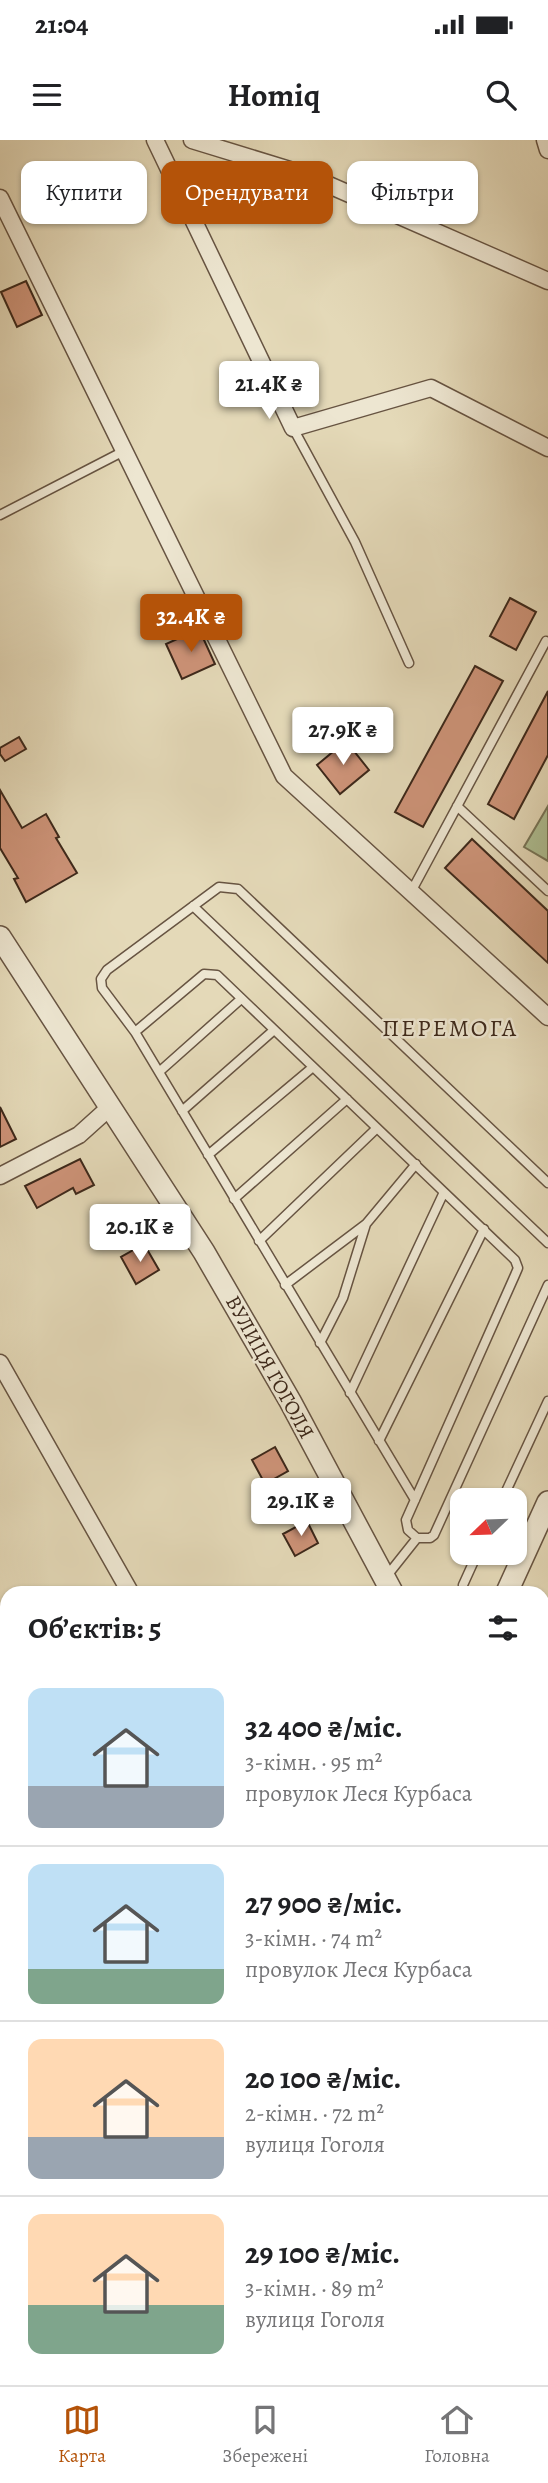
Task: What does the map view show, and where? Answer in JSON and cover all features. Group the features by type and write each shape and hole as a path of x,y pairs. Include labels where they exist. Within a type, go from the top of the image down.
{"street":[{"path":"155,140 293,428 431,388 548,448"},
{"path":"192,140 306,175 548,281"},
{"path":"545,140 548,150"},
{"path":"0,198 284,776 548,1017"},
{"name":"ВУЛИЦЯ ГОГОЛЯ","path":"0,937 204,1252 290,1401 388,1586"},
{"path":"0,1176 79,1135 109,1108"},
{"path":"0,1363 127,1586"},
{"path":"510,1586 548,1502"}],"lane":[{"path":"293,428 355,542 409,663"},
{"path":"0,515 124,451"},
{"path":"411,892 546,641 548,642"},
{"path":"457,806 548,891"},
{"path":"415,1500 135,1032 102,988 101,979 107,970 219,887 238,889 548,1183"},
{"path":"193,906 548,1242"},
{"path":"135,1032 204,974 217,975 516,1260 518,1268 406,1520 408,1530 417,1538 430,1538 434,1535 548,1285"},
{"path":"159,1073 241,999"},
{"path":"182,1111 274,1030"},
{"path":"208,1155 313,1067"},
{"path":"234,1199 347,1099"},
{"path":"259,1241 377,1128"},
{"path":"285,1285 366,1224 415,1164"},
{"path":"350,1393 444,1192"},
{"path":"320,1343 343,1298 366,1224"},
{"path":"379,1441 484,1229"},
{"path":"508,1488 548,1401"},
{"path":"388,1586 417,1538"},
{"path":"463,1584 472,1565"}],"green space":[{"path":"548,806 548,861 524,847"}],"building":[{"path":"26,281 42,315 17,327 1,292"},
{"path":"510,598 536,612 516,650 490,636"},
{"path":"199,629 215,664 182,679 166,644"},
{"path":"475,666 503,681 423,827 395,812"},
{"path":"548,691 548,755 514,819 488,804"},
{"path":"19,737 26,749 5,761 0,754 0,748"},
{"path":"346,741 369,770 340,794 317,765"},
{"path":"0,790 22,828 46,814 59,837 56,838 77,873 26,902 14,879 18,878 0,848"},
{"path":"472,839 548,911 548,963 445,868"},
{"path":"0,1107 16,1139 0,1147"},
{"path":"80,1159 94,1185 76,1194 73,1188 37,1208 25,1186"},
{"path":"144,1244 159,1270 136,1284 121,1257"},
{"path":"275,1447 288,1471 265,1484 252,1460"},
{"path":"307,1521 318,1543 295,1556 283,1534"}],"district":[{"name":"ПЕРЕМОГА","path":"450,1028"}]}
